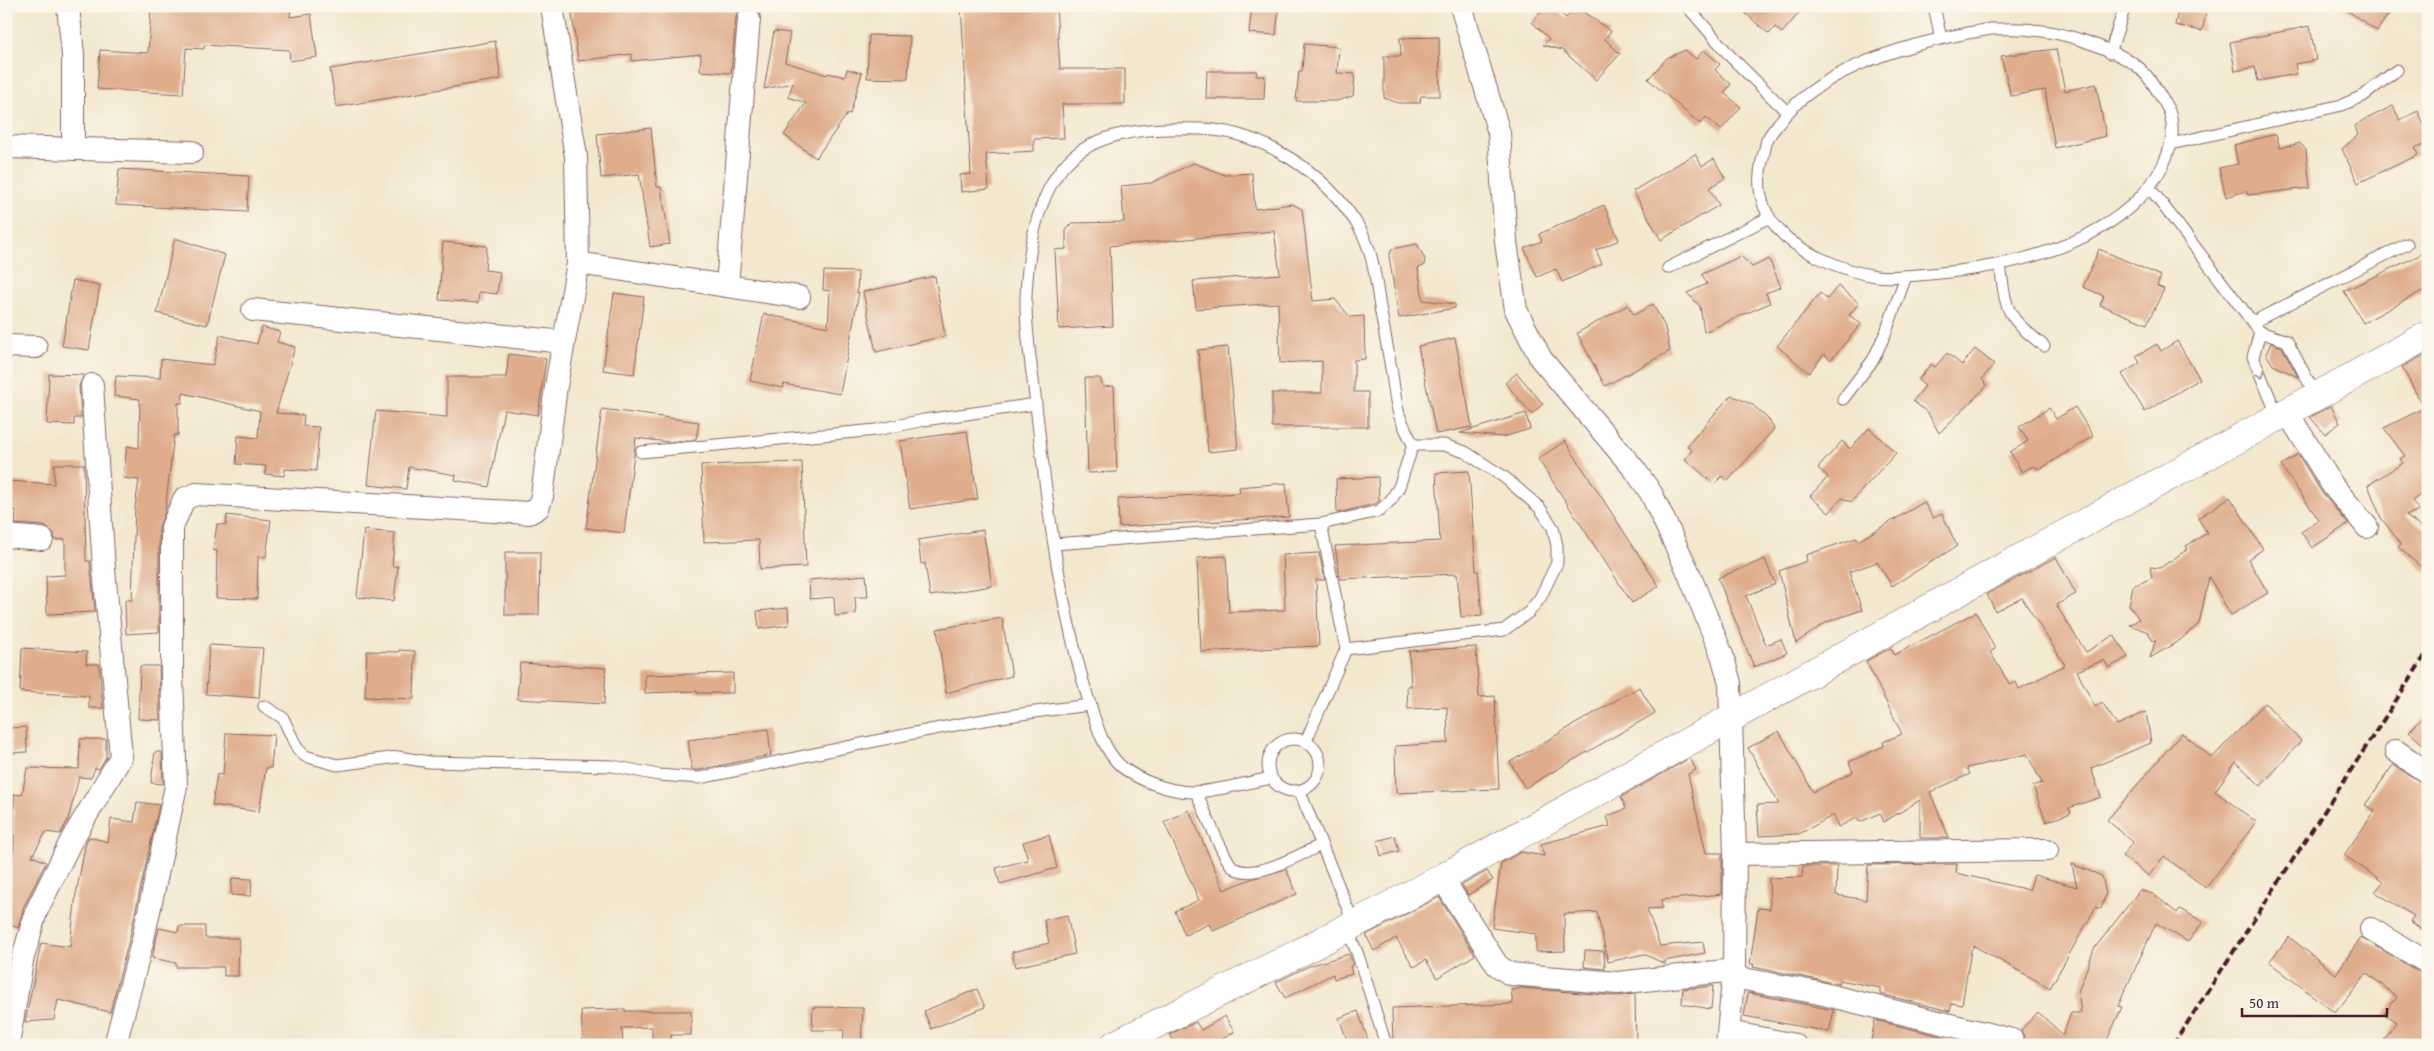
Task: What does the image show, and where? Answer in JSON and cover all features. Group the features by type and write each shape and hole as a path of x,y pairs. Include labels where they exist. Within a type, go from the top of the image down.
{"street":[{"path":"68,6 73,56 73,149"},
{"path":"115,1045 143,939 176,786 172,677 172,527 184,499 196,494 529,513 538,508 542,496 556,386 578,263 576,157 552,6"},
{"path":"1461,6 1499,133 1506,242 1516,310 1541,360 1635,470 1651,493 1677,545 1722,655 1730,683 1735,854 1734,973 1728,1038 1795,1045"},
{"path":"727,286 749,19"},
{"path":"6,147 192,152"},
{"path":"578,263 799,297"},
{"path":"253,310 564,342"},
{"path":"1114,1045 1442,878 2428,335"},
{"path":"6,346 36,347"},
{"path":"8,1045 22,961 36,912 71,841 121,757 104,569 92,385"},
{"path":"2282,415 2333,486 2367,527"},
{"path":"6,536 42,539"},
{"path":"2396,751 2428,773"},
{"path":"1735,854 2047,850"},
{"path":"1442,878 1497,965 1510,974 1618,983 1734,973 2012,1040"},
{"path":"2371,929 2428,963"}],"lane":[{"path":"1687,6 1731,57 1787,112"},
{"path":"1934,6 1941,39"},
{"path":"2110,53 2125,6"},
{"path":"1991,29 2034,30 2065,36 2133,63 2148,76 2170,114 2171,144 2167,156 2149,187 2130,206 2104,226 2037,256 1950,273 1878,277 1851,271 1824,260 1784,236 1768,218 1760,194 1759,172 1768,139 1787,112 1812,91 1845,72 1903,48 1941,39 1991,29"},
{"path":"2171,144 2342,105 2363,96 2397,70"},
{"path":"1054,544 1321,524 1379,511 1391,500 1399,487 1413,445 1399,413 1373,260 1359,226 1339,199 1314,177 1278,152 1249,137 1214,130 1182,128 1110,136 1076,154 1062,168 1047,193 1035,229 1028,271 1027,324 1047,510 1074,651 1095,722 1108,748 1119,764 1134,775 1158,785 1196,792 1271,778"},
{"path":"2149,187 2260,332 2287,341 2316,396"},
{"path":"1668,268 1768,218"},
{"path":"2252,322 2407,244"},
{"path":"2000,264 2005,305 2019,326 2044,346"},
{"path":"1843,399 1873,360 1886,332 1906,276"},
{"path":"2260,332 2253,357 2282,415"},
{"path":"640,452 876,430 924,420 1036,404"},
{"path":"1346,648 1504,630 1529,612 1540,598 1556,563 1557,546 1553,528 1540,508 1504,477 1465,452 1444,445 1413,445"},
{"path":"1306,741 1346,648 1321,524"},
{"path":"264,706 283,718 297,748 305,756 337,765 398,757 429,762 613,766 658,775 700,778 950,725 1022,712 1091,706"},
{"path":"1288,739 1306,741 1319,755 1318,774 1314,781 1300,792 1290,792 1273,783 1267,766 1273,748 1288,739"},
{"path":"1196,792 1229,864 1242,872 1265,870 1321,845"},
{"path":"1300,792 1350,926 1386,1045"}],"building":[{"path":"167,6 291,6 290,17 311,14 317,57 290,61 289,50 204,45 204,49 186,48 183,94 97,89 100,50 148,53 151,8 166,10"},
{"path":"571,6 739,6 736,18 731,73 700,71 701,54 632,61 632,54 578,61"},
{"path":"961,6 1056,6 1060,69 1125,69 1125,104 1062,104 1064,138 1034,139 1034,151 986,154 989,189 961,192 960,175 971,174"},
{"path":"1252,6 1279,6 1276,35 1249,33"},
{"path":"1547,6 1553,6 1566,18 1576,7 1611,31 1605,39 1620,54 1596,80 1562,50 1543,45 1549,39 1532,22"},
{"path":"1737,6 1805,6 1782,33 1775,27 1769,34"},
{"path":"2179,6 2208,6 2202,31 2175,25"},
{"path":"2341,6 2394,6 2377,31"},
{"path":"2310,26 2316,60 2295,64 2297,74 2258,81 2255,67 2235,71 2230,42"},
{"path":"774,31 790,33 785,62 827,75 828,73 845,77 847,69 862,73 850,114 848,113 816,158 784,135 806,103 788,97 793,83 764,89"},
{"path":"869,35 910,36 908,79 867,78"},
{"path":"1439,37 1440,96 1421,96 1420,103 1398,103 1384,98 1384,56 1401,56 1400,38"},
{"path":"495,41 501,79 336,107 330,69"},
{"path":"1304,44 1339,47 1337,73 1355,74 1353,96 1337,101 1296,101 1299,71 1302,71"},
{"path":"2056,49 2065,91 2096,84 2106,136 2055,148 2045,90 2011,96 2001,56"},
{"path":"1685,50 1696,59 1704,50 1720,64 1715,70 1731,84 1724,93 1741,107 1721,130 1706,117 1700,124 1648,79 1667,58"},
{"path":"1207,71 1257,71 1256,76 1265,76 1264,99 1206,99"},
{"path":"2393,106 2400,120 2418,111 2428,133 2428,142 2415,148 2418,155 2358,183 2342,149 2358,135 2355,127 2360,122"},
{"path":"651,128 657,187 661,187 670,244 650,247 639,174 601,178 597,134"},
{"path":"2276,134 2280,148 2300,143 2306,150 2310,188 2248,195 2246,191 2226,197 2219,168 2238,164 2234,145"},
{"path":"1695,154 1702,166 1714,159 1725,178 1709,188 1719,205 1661,240 1633,191"},
{"path":"1194,163 1225,175 1252,173 1255,209 1292,204 1302,209 1313,301 1335,299 1350,317 1364,316 1365,359 1354,360 1354,392 1368,392 1368,427 1272,427 1272,393 1322,393 1322,361 1280,363 1278,303 1196,309 1193,281 1280,274 1274,231 1110,246 1113,326 1059,329 1055,250 1066,249 1066,229 1072,223 1124,222 1121,186 1151,183"},
{"path":"119,169 249,176 247,212 116,205"},
{"path":"1604,205 1619,240 1596,250 1602,264 1562,282 1556,269 1537,277 1524,248 1542,241 1539,234"},
{"path":"175,238 225,255 207,325 157,313"},
{"path":"443,242 487,246 485,270 500,272 497,294 479,292 478,303 439,300"},
{"path":"1417,244 1425,259 1424,266 1418,268 1423,300 1455,304 1455,308 1399,318 1389,256 1392,249"},
{"path":"2099,249 2161,276 2157,286 2164,289 2147,324 2100,305 2104,296 2083,287"},
{"path":"2428,251 2428,288 2363,323 2344,291"},
{"path":"1741,256 1752,267 1769,259 1781,287 1766,293 1770,303 1704,332 1700,306 1687,293 1707,284 1702,274"},
{"path":"824,271 858,272 857,293 859,292 840,394 784,384 783,388 750,381 764,314 828,327 830,291 823,290"},
{"path":"935,276 945,336 876,352 863,292"},
{"path":"73,280 100,285 89,350 62,346"},
{"path":"1838,286 1859,303 1849,315 1861,324 1831,360 1824,354 1809,373 1777,346 1820,293 1827,299"},
{"path":"614,293 644,297 634,374 603,370"},
{"path":"1653,304 1665,327 1670,351 1605,386 1577,333 1628,305 1634,315"},
{"path":"262,327 280,332 277,342 295,347 276,413 304,415 303,426 319,427 316,471 285,469 284,476 265,474 266,466 236,464 238,436 258,438 260,411 183,393 182,403 178,403 178,435 174,435 165,511 159,527 159,632 126,634 125,600 132,600 135,507 139,480 123,478 127,446 139,448 140,399 114,396 116,376 160,378 161,359 213,365 220,335 257,344"},
{"path":"1455,338 1472,427 1436,434 1418,346"},
{"path":"2177,341 2200,379 2145,412 2122,374 2140,363 2136,356 2157,344 2161,351"},
{"path":"2271,343 2282,347 2298,377 2273,365 2266,354"},
{"path":"1228,347 1238,449 1208,452 1198,350"},
{"path":"1975,349 1994,364 1982,379 1987,386 1939,433 1928,413 1913,401 1925,386 1918,380 1931,364 1935,367 1947,353 1962,365"},
{"path":"509,354 546,359 538,415 504,410 489,487 455,480 456,475 409,467 406,489 368,485 376,411 447,417 447,377 506,377"},
{"path":"2426,354 2428,489 2412,501 2419,510 2406,516 2428,531 2428,573 2398,547 2401,544 2381,518 2368,485 2403,463 2400,459 2405,456 2384,428 2424,408 2402,367"},
{"path":"1517,373 1543,404 1532,414 1505,383"},
{"path":"49,374 84,375 79,386 81,418 74,418 74,425 47,424"},
{"path":"1085,378 1100,378 1103,387 1114,386 1117,472 1088,473"},
{"path":"1731,395 1753,405 1769,420 1774,429 1728,481 1722,476 1714,484 1685,459 1692,450 1687,446"},
{"path":"2331,406 2340,423 2325,434 2310,417"},
{"path":"2075,407 2093,436 2040,469 2033,466 2022,472 2010,452 2028,441 2019,427 2049,408 2056,419"},
{"path":"602,409 699,422 696,439 668,442 636,438 624,533 586,528"},
{"path":"1526,413 1530,429 1503,437 1460,433"},
{"path":"1869,428 1896,453 1851,502 1842,498 1829,513 1810,496 1828,477 1818,468 1842,441 1850,449"},
{"path":"967,431 978,499 910,509 900,441"},
{"path":"1565,441 1659,586 1632,603 1538,459"},
{"path":"2298,454 2322,493 2348,524 2312,548 2301,532 2319,520 2281,466"},
{"path":"802,462 806,567 760,569 759,540 704,542 701,465"},
{"path":"54,464 84,464 86,561 90,561 95,612 47,614 46,576 65,575 65,539 55,540 54,533 44,526 15,524 16,510 6,510 6,481 54,484"},
{"path":"1469,471 1476,571 1478,571 1482,615 1461,617 1457,574 1340,579 1335,546 1440,541 1436,473"},
{"path":"1378,477 1379,501 1375,504 1337,513 1336,479"},
{"path":"1286,483 1289,517 1119,527 1118,499 1240,493 1239,487"},
{"path":"2230,497 2263,549 2248,559 2268,593 2231,615 2209,577 2199,624 2180,640 2150,658 2156,639 2153,641 2148,632 2130,625 2139,619 2129,605 2133,586 2152,578 2150,567 2160,568 2188,549 2186,546 2207,533 2198,518"},
{"path":"1924,502 1933,518 1942,514 1957,546 1892,586 1877,562 1849,572 1862,610 1827,622 1796,643 1779,571 1807,561 1806,555 1856,538 1858,541"},
{"path":"227,515 271,520 266,557 258,556 257,599 216,598 217,551 213,550 217,524 226,525"},
{"path":"364,530 395,533 392,566 398,566 394,601 357,597"},
{"path":"983,530 992,586 930,596 925,563 921,564 918,540"},
{"path":"505,552 540,552 539,615 505,615"},
{"path":"1319,553 1325,580 1316,580 1319,646 1201,652 1197,558 1226,556 1229,612 1285,610 1283,555"},
{"path":"2056,557 2076,594 2056,605 2086,652 2114,635 2128,657 2109,668 2104,660 2077,671 2095,707 2102,702 2117,725 2146,712 2151,743 2091,768 2101,797 2069,808 2071,813 2046,822 2033,786 2042,783 2027,754 1967,768 1970,774 1930,792 1949,838 1920,838 1920,800 1884,822 1880,813 1860,822 1856,818 1838,827 1834,815 1799,834 1759,836 1757,805 1779,804 1748,748 1779,731 1813,792 1853,772 1849,762 1884,746 1883,742 1902,734 1866,661 1891,648 1894,655 1976,612 1995,649 1990,652 2010,685 2016,682 2019,689 2065,665 2022,598 1995,611 1987,594"},
{"path":"1765,559 1775,584 1746,596 1766,645 1781,639 1787,653 1754,667 1718,578"},
{"path":"866,575 868,597 855,597 856,614 835,616 834,597 810,599 809,580"},
{"path":"788,608 789,625 759,629 757,611"},
{"path":"1002,618 1012,676 946,693 937,629"},
{"path":"209,645 263,648 259,698 206,694"},
{"path":"1476,647 1479,697 1495,696 1499,789 1396,793 1395,746 1448,743 1447,707 1408,709 1407,686 1411,686 1409,651"},
{"path":"22,648 87,652 86,664 99,664 103,708 89,708 89,696 20,692"},
{"path":"399,650 415,651 414,699 365,697 367,651 399,652"},
{"path":"520,663 606,668 604,704 517,699"},
{"path":"140,666 159,666 160,720 138,719"},
{"path":"733,673 733,693 697,693 697,691 645,693 645,675"},
{"path":"1639,687 1655,713 1525,788 1510,762"},
{"path":"2265,703 2301,741 2261,786 2236,762 2215,791 2256,822 2206,888 2164,856 2149,876 2122,856 2133,842 2107,820 2182,733 2212,758"},
{"path":"2428,712 2428,749 2409,732"},
{"path":"26,727 27,752 12,753 10,728"},
{"path":"768,729 771,755 692,770 688,740"},
{"path":"226,733 274,735 271,768 266,768 259,812 212,805 217,774 223,775"},
{"path":"80,739 106,739 106,757 99,769 95,768 91,778 79,777 68,820 60,834 46,832 32,856 46,862 24,906 18,928 6,923 6,866 14,850 14,794 22,795 27,768 79,769"},
{"path":"155,752 162,752 163,784 151,783"},
{"path":"1690,758 1696,770 1688,774 1706,853 1722,853 1722,894 1661,900 1662,908 1647,909 1660,946 1703,942 1705,953 1665,961 1665,964 1644,954 1608,962 1597,912 1564,914 1565,951 1536,952 1536,934 1492,928 1501,863 1521,852 1544,856 1541,844 1610,826 1607,816 1626,809 1621,797"},
{"path":"2393,765 2428,786 2428,934 2410,921 2414,916 2375,892 2383,882 2344,855 2375,811 2365,805"},
{"path":"137,802 159,805 130,936 110,1012 58,1000 54,1020 25,1022 41,943 70,947 76,894 86,842 89,837 108,842 111,819 134,822"},
{"path":"1189,810 1224,890 1251,879 1286,869 1297,894 1213,931 1209,924 1185,935 1175,911 1199,900 1164,822"},
{"path":"1049,835 1057,868 1000,884 996,868 1028,860 1023,842"},
{"path":"1395,836 1399,851 1381,856 1377,841"},
{"path":"1957,864 1956,873 2029,890 2034,875 2077,887 2072,864 2102,876 2106,894 2101,909 2096,907 2050,988 1974,946 1971,950 1962,1005 1952,1003 1950,1011 1880,994 1880,988 1840,980 1839,984 1753,967 1754,964 1750,964 1758,908 1770,909 1769,878 1802,877 1803,866 1837,866 1836,895 1866,900 1868,865"},
{"path":"1487,871 1493,880 1468,895 1462,885"},
{"path":"232,878 252,879 251,896 231,895"},
{"path":"2140,890 2153,894 2177,913 2180,909 2203,922 2188,942 2156,923 2118,1006 2122,1007 2105,1045 2024,1045 2025,1037 2021,1030 2038,1012 2063,1035 2071,1013 2081,1013 2078,992 2094,949"},
{"path":"1439,897 1475,955 1437,978 1426,960 1414,967 1396,938 1374,951 1366,935"},
{"path":"1067,915 1075,954 1015,967 1012,952 1049,943 1044,920"},
{"path":"179,926 205,926 205,938 239,938 238,976 224,976 224,967 176,967 176,963 152,958 159,928 178,932"},
{"path":"2289,937 2336,974 2361,937 2428,977 2428,1045 2381,1045 2396,1022 2384,1014 2397,997 2367,973 2335,1013 2269,962"},
{"path":"1585,950 1604,951 1605,969 1584,967"},
{"path":"1349,954 1353,964 1350,966 1352,974 1334,979 1333,974 1285,998 1276,982 1309,966"},
{"path":"1713,986 1711,1009 1682,1004 1683,989"},
{"path":"1522,988 1617,996 1635,994 1636,1045 1393,1045 1392,1008 1513,1004 1511,990"},
{"path":"977,989 985,1007 931,1029 924,1011"},
{"path":"1748,993 1834,1010 1829,1032 1744,1016"},
{"path":"813,1007 863,1008 861,1045 843,1045 844,1030 812,1030"},
{"path":"625,1009 625,1011 691,1011 691,1035 671,1035 671,1045 652,1045 652,1027 622,1028 623,1045 583,1045 581,1010"},
{"path":"1358,1011 1370,1045 1349,1045 1339,1018"},
{"path":"1225,1016 1234,1032 1213,1045 1176,1045 1170,1034 1196,1022 1201,1030"},
{"path":"1875,1020 1944,1037 1943,1045 1890,1045 1871,1041"}],"railway":[{"path":"2173,1045 2428,651"}]}
